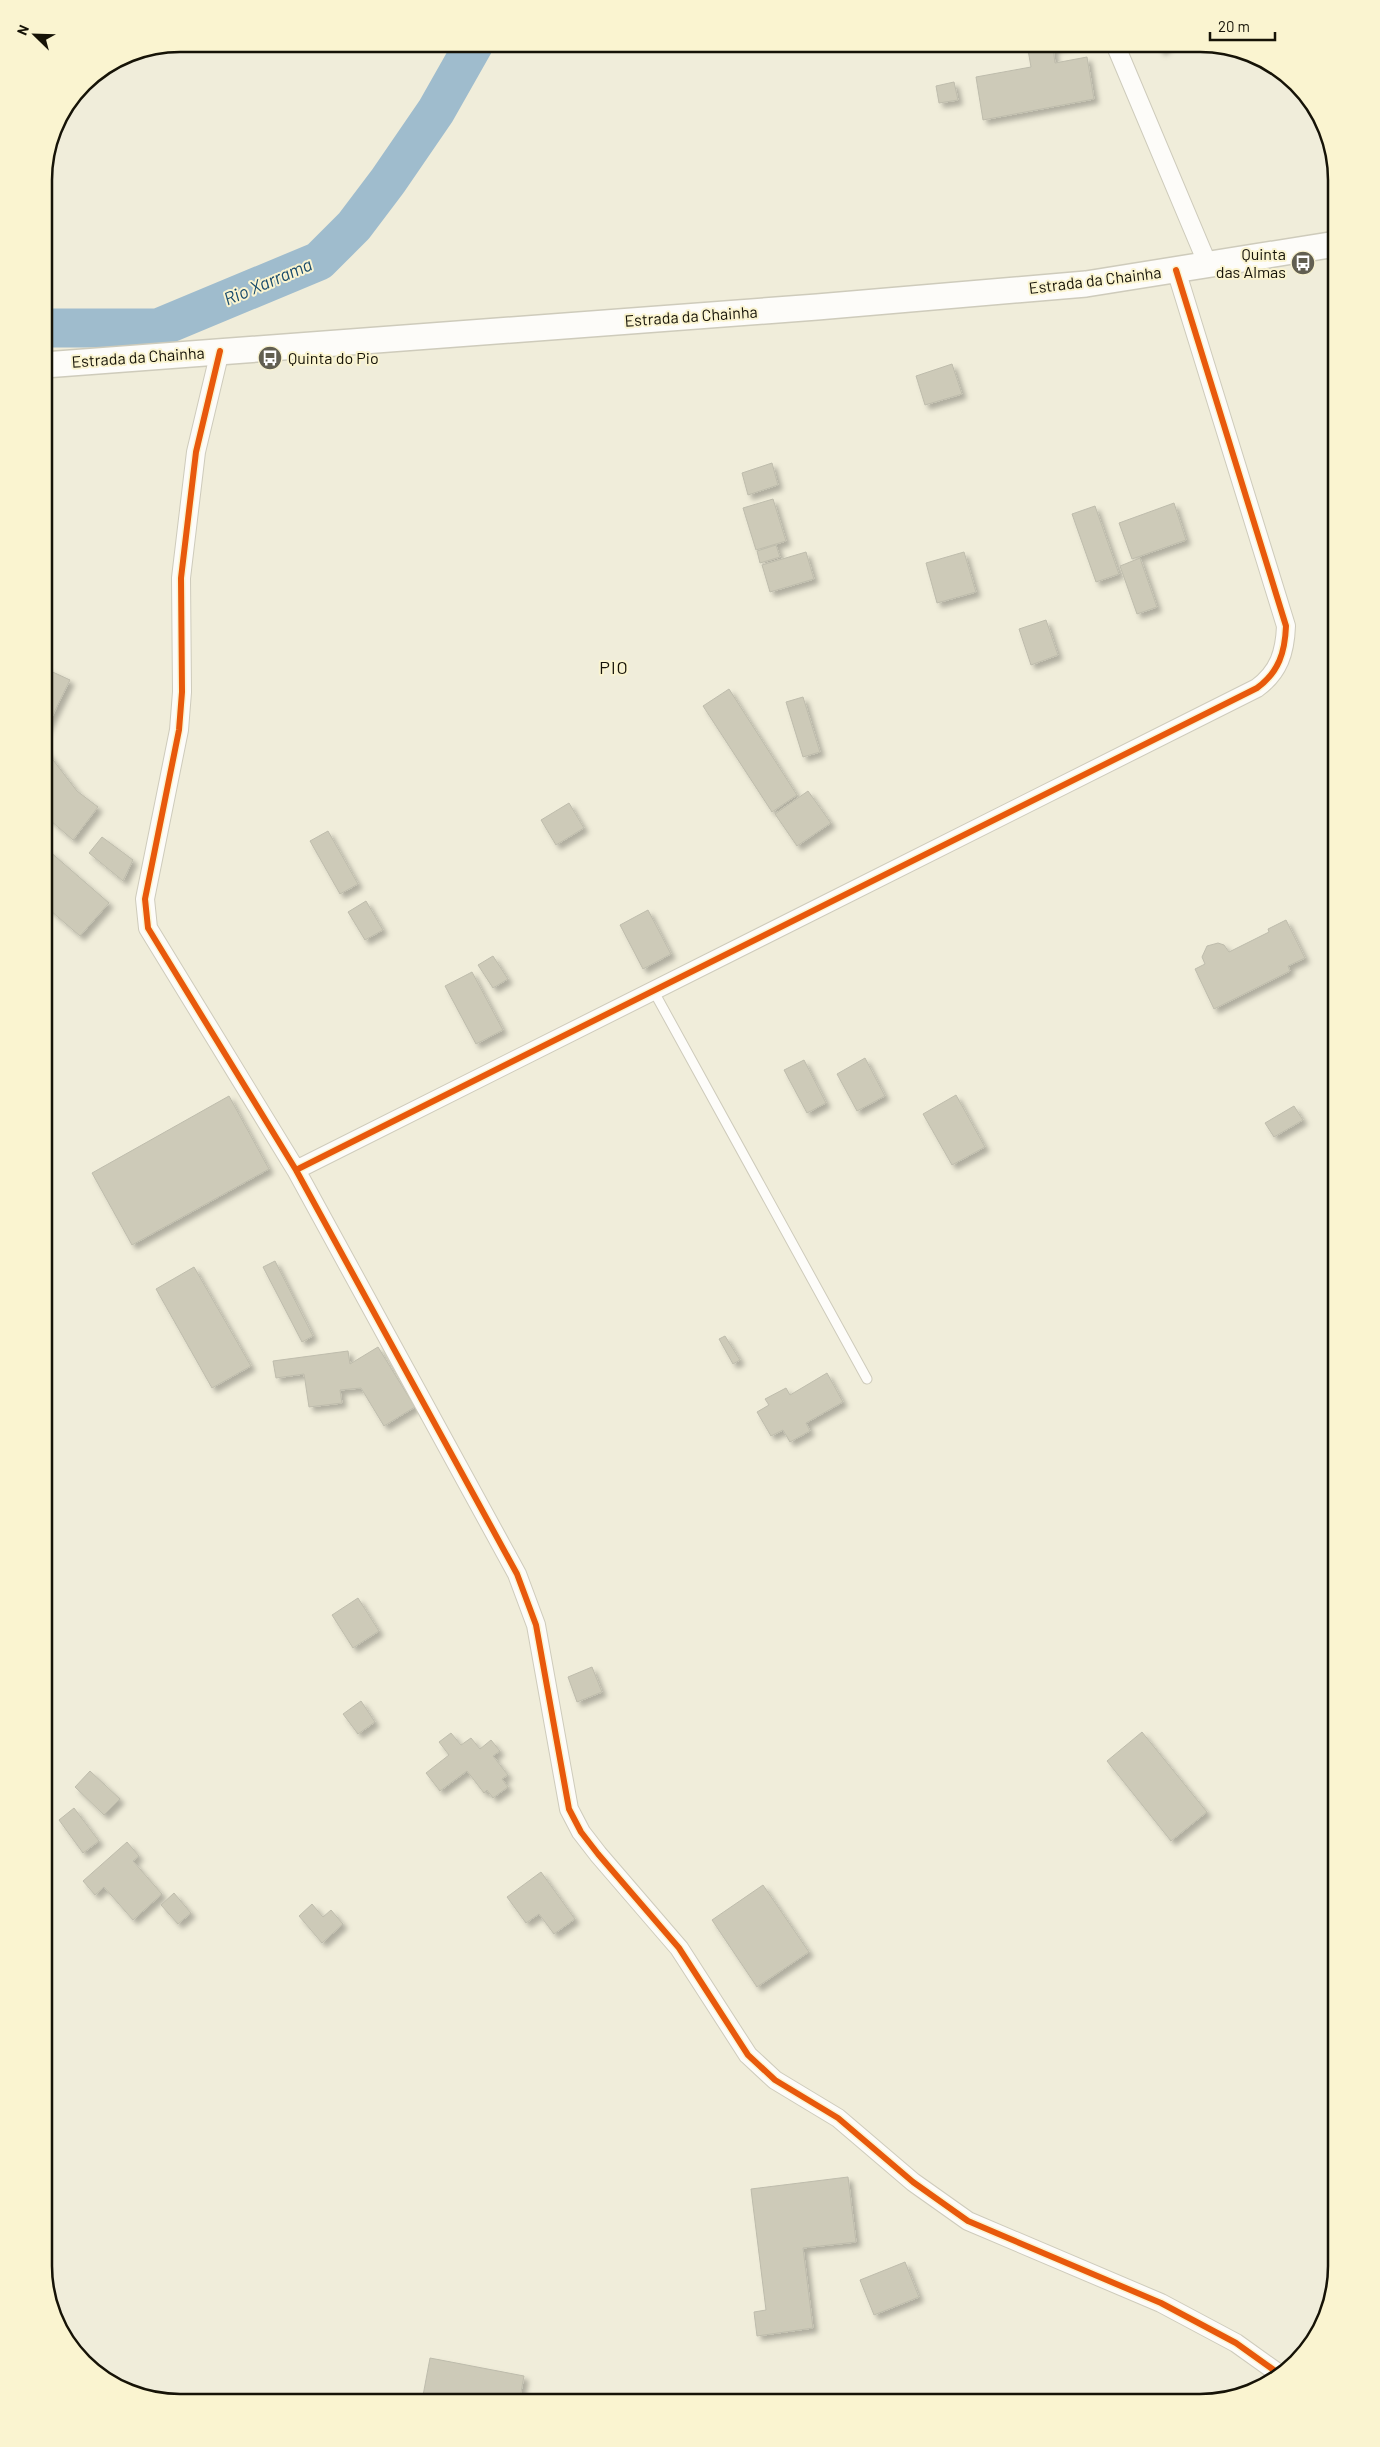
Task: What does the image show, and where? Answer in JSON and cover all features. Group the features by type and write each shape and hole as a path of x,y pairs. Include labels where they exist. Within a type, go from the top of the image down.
{"street":[{"path":"1119,53 1208,265"},
{"name":"Estrada da Chainha","path":"53,364 836,306 1086,284 1328,245"},
{"path":"296,1170 1257,688 1270,678 1286,646 1286,626 1176,270"},
{"path":"220,351 196,452 181,578 182,692 180,730 145,899 148,928 296,1170 517,1574 536,1625 569,1809 581,1832 598,1854 679,1948 748,2055 775,2080 838,2118 913,2182 968,2221 1161,2303 1236,2343 1274,2371"}],"lane":[{"path":"653,990 867,1379"}],"building":[{"path":"1029,53 1054,53 1055,63 1087,57 1094,99 983,120 976,77 1031,67"},
{"path":"954,82 958,100 939,103 936,86"},
{"path":"952,364 962,394 925,405 916,376"},
{"path":"772,463 778,485 748,495 742,473"},
{"path":"773,499 786,541 756,550 743,508"},
{"path":"1174,503 1186,540 1132,559 1119,523"},
{"path":"1095,506 1119,574 1096,582 1072,514"},
{"path":"776,545 780,557 760,563 757,551"},
{"path":"806,552 814,579 770,592 762,565"},
{"path":"964,552 976,592 937,603 926,563"},
{"path":"1140,558 1157,607 1137,614 1120,566"},
{"path":"1046,620 1058,655 1031,665 1019,629"},
{"path":"53,672 70,680 53,715"},
{"path":"729,689 797,795 772,812 703,706"},
{"path":"803,697 820,752 803,757 786,702"},
{"path":"53,759 77,791 98,807 73,840 53,822"},
{"path":"808,791 831,823 797,846 775,814"},
{"path":"569,803 584,828 556,845 541,820"},
{"path":"328,831 358,884 340,894 310,841"},
{"path":"102,837 133,860 123,881 89,853"},
{"path":"53,854 109,903 80,936 53,912"},
{"path":"366,901 383,930 365,940 348,912"},
{"path":"648,910 671,954 643,969 620,925"},
{"path":"1286,920 1305,958 1288,966 1290,971 1214,1009 1195,969 1205,964 1202,957 1207,946 1218,943 1224,945 1229,952 1269,932 1268,929"},
{"path":"493,956 508,979 493,988 478,965"},
{"path":"472,972 503,1030 476,1044 445,986"},
{"path":"865,1058 885,1096 857,1111 837,1074"},
{"path":"804,1060 826,1103 807,1113 784,1070"},
{"path":"956,1095 985,1147 952,1165 923,1114"},
{"path":"229,1096 269,1169 132,1245 92,1173"},
{"path":"1294,1106 1303,1120 1274,1137 1265,1123"},
{"path":"275,1261 313,1336 302,1342 263,1267"},
{"path":"194,1267 251,1366 212,1388 156,1289"},
{"path":"725,1336 740,1360 733,1364 719,1339"},
{"path":"378,1347 415,1407 384,1426 361,1388 340,1390 342,1403 309,1407 304,1374 276,1378 273,1361 348,1351 350,1364"},
{"path":"827,1373 843,1402 806,1423 810,1431 790,1442 783,1430 771,1436 757,1412 769,1405 765,1399 786,1388 790,1395"},
{"path":"358,1598 379,1631 353,1648 332,1615"},
{"path":"592,1667 602,1692 577,1702 568,1677"},
{"path":"361,1701 375,1722 358,1734 343,1714"},
{"path":"1142,1732 1207,1812 1171,1841 1107,1761"},
{"path":"451,1733 461,1745 471,1738 480,1749 491,1740 500,1751 493,1756 508,1775 502,1779 508,1787 493,1798 487,1790 484,1793 467,1771 440,1791 426,1773 449,1755 439,1742"},
{"path":"90,1771 120,1799 104,1815 75,1787"},
{"path":"74,1808 99,1841 83,1853 59,1820"},
{"path":"127,1842 139,1856 133,1861 162,1894 133,1920 104,1887 95,1895 83,1881"},
{"path":"541,1872 575,1919 554,1934 539,1914 526,1923 507,1897"},
{"path":"763,1885 809,1952 757,1987 712,1920"},
{"path":"174,1893 191,1913 178,1924 161,1905"},
{"path":"312,1904 323,1917 331,1910 343,1924 322,1943 299,1916"},
{"path":"848,2177 856,2242 803,2248 813,2328 757,2336 754,2312 766,2310 751,2189"},
{"path":"905,2262 919,2297 874,2315 860,2280"},
{"path":"430,2358 524,2376 521,2394 423,2394"}],"waterway":[{"name":"Rio Xarrama","path":"53,328 158,328 319,261 354,226 388,181 436,111 469,52"}],"cycle path":[{"path":"296,1170 1257,688 1265,682 1279,661 1284,644 1286,626 1176,270"},
{"path":"220,351 196,452 181,578 182,692 179,730 145,899 148,928 296,1170 517,1574 536,1625 569,1809 581,1832 679,1948 748,2055 775,2080 838,2118 913,2182 968,2221 1161,2303 1236,2343 1274,2370"}],"place":[{"name":"Quinta das Almas","path":"1303,263"},
{"name":"Quinta do Pio","path":"270,358"}],"district":[{"name":"PIO","path":"614,668"}]}
